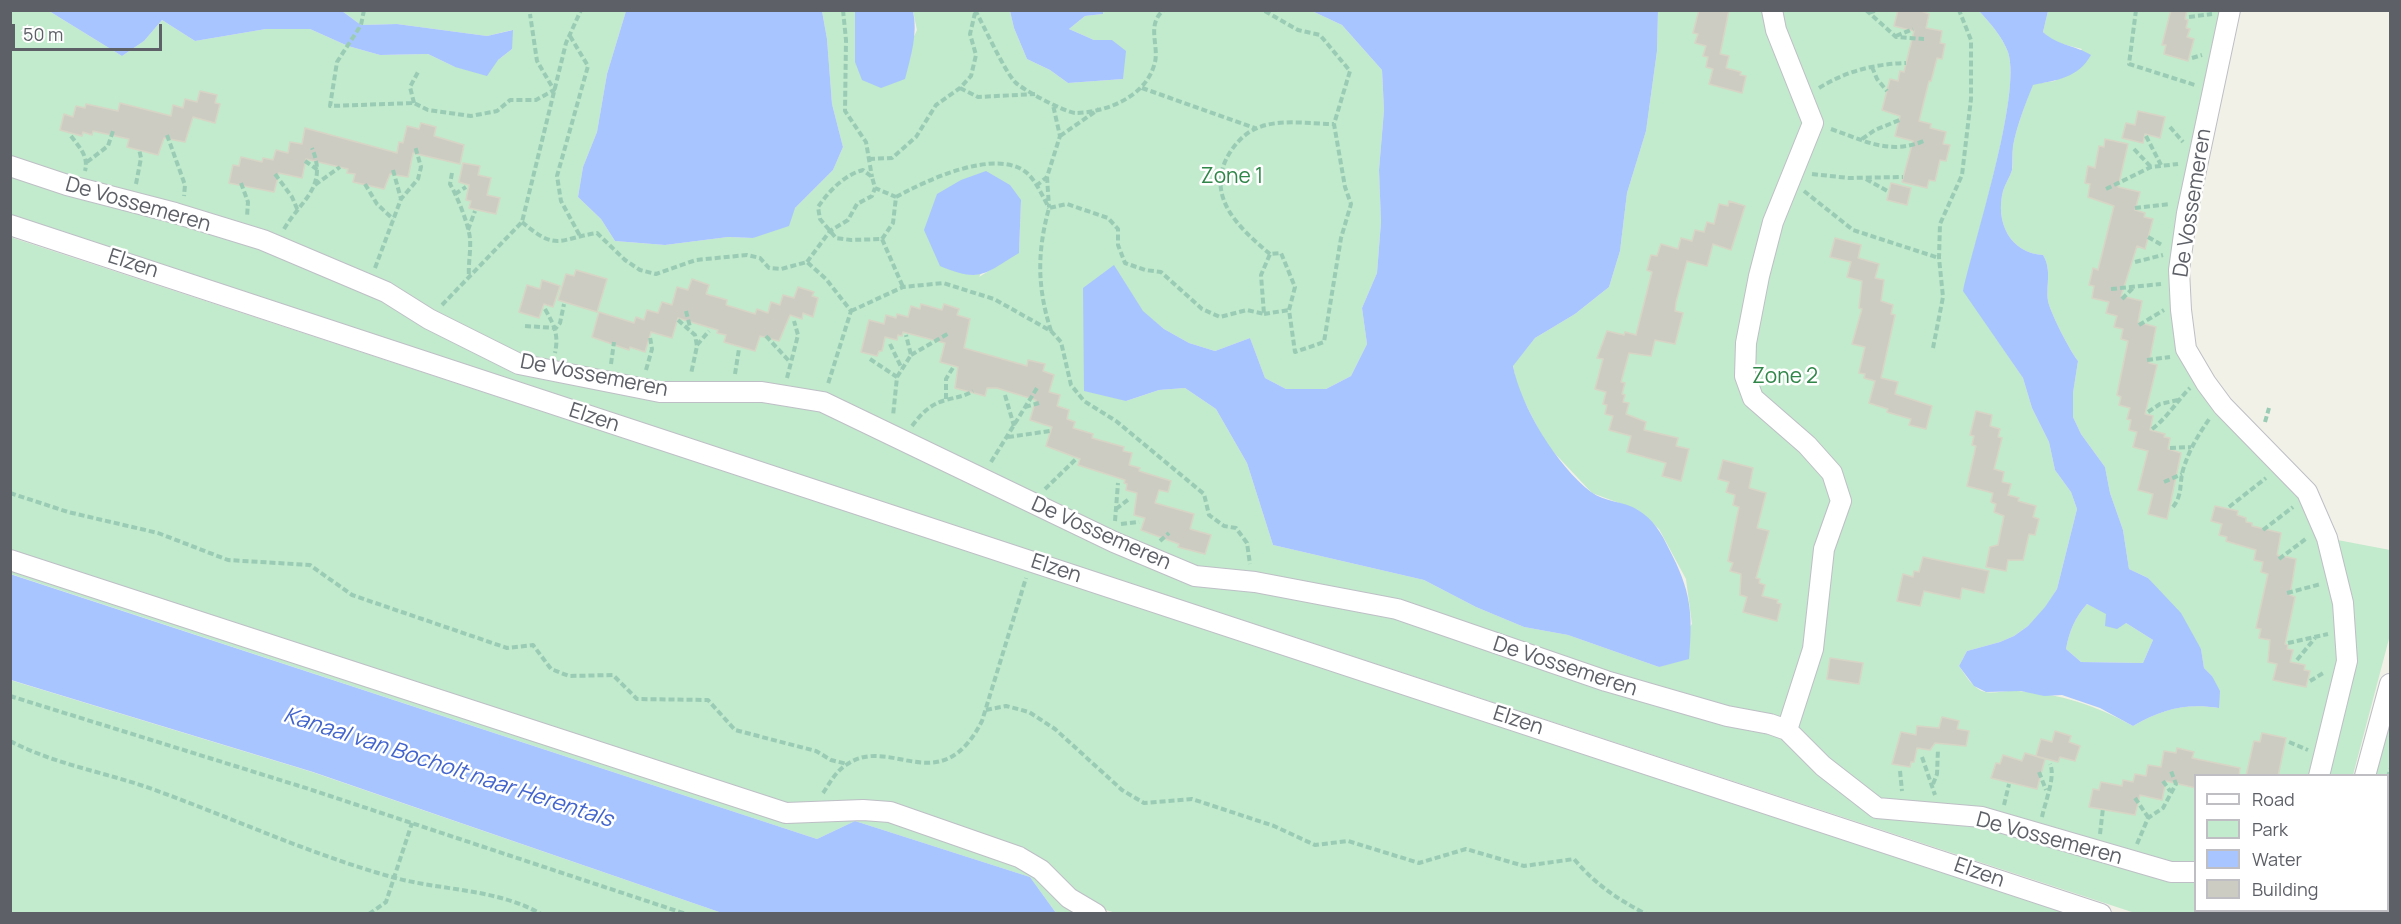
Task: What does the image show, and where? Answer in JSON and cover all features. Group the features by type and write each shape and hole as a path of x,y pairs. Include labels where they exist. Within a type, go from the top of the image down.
{"street":[{"path":"1772,10 1776,30 1813,123 1773,222 1759,276 1746,343 1745,376 1753,398 1807,445 1832,473 1841,501 1824,549 1813,649 1786,730"},
{"name":"De Vossemeren","path":"2230,10 2189,205 2176,251 2186,349 2221,403 2308,494 2322,527 2337,578 2345,629 2347,661 2319,774"},
{"name":"De Vossemeren","path":"10,166 81,189 179,214 275,246 386,292 429,319 519,364 641,388 687,392 762,392 823,402 1034,504 1195,576 1252,582 1397,609 1606,681 1727,716 1786,730 1823,766 1877,807 1982,817 2039,836 2171,872 2194,872"},
{"name":"Elzen","path":"10,225 2101,914"},
{"path":"10,560 786,813 863,810 890,812 1019,857 1041,870 1069,898 1096,914"},
{"path":"2365,774 2391,684"}],"path":[{"path":"364,10 361,25 337,62 330,106 414,104 428,111 471,116 497,111 510,100 536,100 554,90"},
{"path":"429,319 522,222 554,90 570,36 581,10"},
{"path":"522,222 547,240 565,243 580,236 597,233 625,260 640,270 656,274 696,260 747,255 760,258 769,268 781,269 807,262 830,231 848,220 856,204 872,196 875,188 866,142 845,111 846,40 843,10"},
{"path":"975,11 1016,82 1053,104 1074,113 1118,104 1142,88 1155,62 1153,31 1164,10"},
{"path":"1263,10 1298,30 1320,34 1350,71 1334,124 1344,187 1351,204 1341,238 1324,342 1295,352 1289,310 1295,287 1281,253 1270,254 1248,236 1228,213 1221,189 1222,166 1235,143 1256,128 1282,124 1334,124"},
{"path":"1867,12 1877,10"},
{"path":"1934,348 1943,297 1938,258 1940,224 1962,175 1971,99 1971,40 1959,10"},
{"path":"2136,10 2129,64 2213,90"},
{"path":"869,159 892,158 916,137 936,105 960,88 971,76 976,55 970,34 975,11"},
{"path":"1867,12 1896,37 1924,39"},
{"path":"530,14 537,61 554,90"},
{"path":"1896,37 1913,29"},
{"path":"570,36 588,66 557,176 561,201 580,236"},
{"path":"1803,98 1834,78 1872,67 1906,63"},
{"path":"1872,67 1877,79 1887,91"},
{"path":"414,104 410,87 418,72"},
{"path":"960,88 978,97 1035,94"},
{"path":"1142,88 1256,128"},
{"path":"1051,331 1041,300 1040,246 1049,208 1047,177 1060,136 1053,104"},
{"path":"1060,136 1101,108"},
{"path":"1862,140 1875,130 1902,119"},
{"path":"1813,123 1883,148 1911,147 1926,140"},
{"path":"81,189 87,162 108,146 113,131"},
{"path":"167,135 185,185 179,214"},
{"path":"71,136 87,162"},
{"path":"2146,136 2161,165"},
{"path":"369,285 401,200 418,179 421,167 415,146"},
{"path":"275,246 298,211 309,199 315,185 318,170 312,148"},
{"path":"132,202 141,158 139,149"},
{"path":"2134,149 2151,167"},
{"path":"304,161 318,170"},
{"path":"2106,189 2151,167 2197,163"},
{"path":"896,197 949,172 969,167 1009,165 1028,174 1049,208"},
{"path":"315,185 340,167"},
{"path":"393,170 401,200"},
{"path":"872,177 863,170 850,173 825,196 818,207 820,219 836,238 882,239"},
{"path":"452,173 450,184 470,240 467,250 469,277"},
{"path":"275,174 292,197 298,211"},
{"path":"1792,175 1853,230 1938,258"},
{"path":"1792,175 1903,177"},
{"path":"1036,186 1047,177"},
{"path":"1864,178 1889,192"},
{"path":"241,183 248,202 245,235"},
{"path":"365,184 377,204 393,219"},
{"path":"455,194 466,187"},
{"path":"875,188 896,197"},
{"path":"882,239 893,223 896,197"},
{"path":"1049,208 1067,204 1108,218 1118,229 1118,245 1125,263 1161,272 1202,309 1221,317 1247,310 1264,314 1289,310"},
{"path":"2135,208 2161,204 2189,205"},
{"path":"468,230 475,211"},
{"path":"2148,237 2176,251"},
{"path":"882,239 903,287"},
{"path":"2134,262 2176,251"},
{"path":"1264,314 1261,275 1270,254"},
{"path":"807,262 826,279 851,310"},
{"path":"2111,290 2180,282"},
{"path":"823,402 851,310 903,287 943,283 994,299 1051,331 1061,342 1071,385 1084,401 1116,421 1204,494 1209,514 1224,526 1236,528 1247,543 1252,582"},
{"path":"2122,299 2134,287"},
{"path":"2139,325 2181,303"},
{"path":"556,328 560,322 564,304"},
{"path":"545,309 556,328 558,339 552,371"},
{"path":"686,311 689,328"},
{"path":"678,320 695,335 697,346 687,392"},
{"path":"784,396 798,335 794,321"},
{"path":"525,326 556,328"},
{"path":"697,346 709,331"},
{"path":"895,435 897,377 911,355 949,333"},
{"path":"906,335 911,355"},
{"path":"766,336 790,363"},
{"path":"641,388 652,349 650,337"},
{"path":"890,344 902,369"},
{"path":"870,359 897,377"},
{"path":"946,399 945,379 954,366"},
{"path":"2152,429 2173,411 2178,400 2202,376"},
{"path":"981,478 1037,388"},
{"path":"895,435 925,409 946,399 963,398 973,392"},
{"path":"1005,395 1014,427"},
{"path":"2148,412 2160,404 2178,400"},
{"path":"2173,507 2182,491 2182,474 2191,447 2221,403"},
{"path":"1024,408 1039,404"},
{"path":"1008,437 1050,431"},
{"path":"2170,448 2191,447"},
{"path":"1034,504 1049,483 1076,459"},
{"path":"2229,507 2281,465"},
{"path":"2164,482 2182,474"},
{"path":"1118,483 1115,525 1139,522"},
{"path":"10,493 68,512 158,533 228,560 310,565 352,595 507,648 533,645 551,669 568,676 614,675 637,699 708,700 735,730 816,751 831,760 847,764"},
{"path":"2263,530 2308,494"},
{"path":"1115,509 1129,499"},
{"path":"2279,559 2322,527"},
{"path":"804,814 822,796 836,774 847,764 866,756 925,764 959,752 974,737 986,710 1031,561"},
{"path":"2287,593 2337,578"},
{"path":"2288,643 2345,629"},
{"path":"2297,660 2315,638"},
{"path":"10,696 412,823 686,914"},
{"path":"986,710 1006,706 1029,712 1055,729 1122,790 1144,803 1191,800 1274,826 1315,845 1348,841 1419,863 1466,849 1524,866 1574,859 1589,878 1618,900 1646,914"},
{"path":"10,741 37,755 151,788 285,842 393,878 521,902 541,914"},
{"path":"1933,785 1937,774 1938,749"},
{"path":"1922,757 1933,785 1939,813"},
{"path":"2039,836 2047,790 2053,779 2054,771 2050,764"},
{"path":"2130,861 2148,818 2163,808 2169,800 2170,791 2176,784 2172,771"},
{"path":"2039,772 2047,790"},
{"path":"2163,782 2170,791"},
{"path":"2135,798 2148,818"},
{"path":"369,914 386,902 412,823"}],"green space":[{"name":"Zone 1","path":"11,11 49,11 122,56 144,41 162,20 195,41 266,29 310,29 348,46 380,55 428,54 455,67 498,60 512,49 512,30 487,36 397,24 361,25 342,11 626,11 607,74 597,132 583,167 578,197 601,219 615,241 665,245 728,237 753,238 795,208 833,170 843,147 832,104 827,39 822,11 855,11 855,62 910,59 912,41 917,30 913,11 1010,11 1014,28 1027,59 1050,70 1068,83 1123,79 1112,40 1094,40 1069,29 1085,16 1103,14 1103,11 1312,11 1342,25 1382,70 1384,110 1379,170 1381,222 1377,273 1362,308 1367,344 1351,376 1326,389 1286,389 1265,378 1250,338 1215,351 1189,343 1164,329 1143,312 1114,266 1126,401 1159,390 1185,388 1216,409 1247,463 1273,545 1424,580 1476,607 1524,627 1568,635 1659,667 1692,624 1686,579 1659,529 1638,510 1592,493 1546,444 1517,387 1513,365 1535,338 1575,314 1609,287 1620,251 1627,193 1646,131 1657,51 1658,11 1979,11 2005,46 2011,72 2003,133 1964,291 2023,378 2032,408 2049,442 2055,470 2071,492 2077,509 2057,589 2045,608 2028,626 2014,636 1967,651 1959,666 1973,685 1985,692 2018,691 2063,698 2091,706 2133,726 2154,715 2174,709 2195,706 2218,708 2212,676 2204,668 2201,649 2148,578 2129,569 2123,530 2110,493 2105,467 2081,434 2073,417 2073,393 2078,361 2048,301 2046,261 2043,255 2022,249 2014,242 2003,224 2001,203 2004,188 2012,170 2013,146 2017,130 2033,84 2055,81 2082,49 2054,42 2043,32 2048,11 2230,11 2187,213 2186,349 2307,492 2327,538 2390,550 2390,635 2353,774 2194,774 2194,912 2314,913 2135,913 11,216","holes":["1021,200 1019,252 979,277"]},
{"path":"10,237 2073,913 1116,913 1096,907 1069,890 904,810 800,810 11,552"},
{"path":"11,565 753,806 887,818 1015,860 1085,913 1056,913 1030,877 855,821 817,839 11,574"},
{"path":"2087,604 2126,623 2153,640 2143,663 2081,662 2066,649 2073,625"},
{"path":"10,680 312,772 722,913 11,913"},
{"path":"2390,717 2390,913 2337,914 2338,912 2389,912 2389,774 2374,774"}],"water":[{"path":"49,11 342,11 361,25 397,24 487,36 513,30 512,49 498,60 487,76 455,67 428,54 380,55 348,46 310,29 266,29 195,41 162,20 144,41 122,56"},
{"path":"626,11 822,11 827,39 832,104 843,147 833,170 795,208 789,226 753,238 728,237 665,245 615,241 601,219 578,197 583,167 597,132 607,74"},
{"path":"855,11 913,11 914,36 905,79 881,88 862,80 855,62"},
{"path":"1010,11 1103,11 1103,14 1085,16 1069,29 1094,40 1112,40 1126,51 1123,79 1068,83 1050,70 1027,59 1014,28"},
{"path":"1312,11 1658,11 1657,51 1646,131 1627,193 1620,251 1609,287 1575,314 1535,338 1513,366 1524,399 1542,435 1553,452 1578,481 1602,498 1638,510 1653,522 1660,532 1682,577 1689,602 1691,628 1689,659 1659,667 1568,635 1524,627 1476,607 1424,580 1273,545 1247,463 1216,409 1185,388 1159,390 1126,401 1084,391 1083,288 1114,265 1143,311 1164,329 1189,343 1215,351 1250,338 1265,378 1286,389 1326,389 1351,376 1367,344 1362,308 1377,273 1381,222 1379,170 1384,110 1382,70 1342,25"},
{"path":"1979,11 2048,11 2043,32 2055,40 2091,55 2080,69 2066,77 2033,85 2015,138 2012,170 2003,191 2001,214 2003,224 2014,242 2022,249 2043,255 2046,261 2048,301 2078,361 2073,393 2073,417 2081,434 2105,467 2110,493 2123,530 2129,569 2148,578 2181,613 2201,649 2204,668 2212,676 2220,691 2219,708 2195,706 2174,709 2154,715 2133,726 2100,708 2062,695 2044,696 2021,691 1986,692 1974,686 1959,666 1967,651 2014,636 2028,626 2045,607 2057,589 2077,509 2071,492 2055,470 2049,442 2032,408 2023,378 1963,291 2003,133 2011,72 2005,46","holes":["2087,604 2106,614 2105,626 2117,629 2126,623 2153,640 2143,663 2081,662 2066,649 2073,625"]},
{"path":"986,171 1010,185 1021,200 1019,253 982,274 965,274 940,266 924,230 937,194 961,180"},
{"name":"Kanaal van Bocholt naar Herentals","path":"10,574 817,839 855,821 1030,877 1056,913 722,913 313,772 11,680"}],"building":[{"path":"1699,10 1729,10 1720,54 1729,56 1726,68 1741,72 1740,75 1746,76 1742,93 1709,84 1713,69 1706,67 1708,57 1703,56 1706,46 1695,43 1698,34 1693,33"},
{"path":"1898,10 1919,10 1929,14 1926,28 1942,31 1940,43 1945,44 1942,59 1937,58 1931,81 1929,81 1919,121 1931,124 1930,128 1946,132 1943,144 1950,145 1946,161 1940,160 1935,181 1929,180 1927,188 1902,182 1913,141 1895,136 1900,116 1882,110 1890,79 1898,81 1900,71 1904,72 1914,31 1894,26"},
{"path":"2171,10 2187,10 2186,28 2190,29 2187,37 2194,39 2188,61 2164,54 2166,45 2162,45"},
{"path":"200,91 217,95 215,103 220,104 215,123 193,117 185,142 164,138 158,155 127,147 129,139 93,131 92,135 83,132 82,136 60,130 64,114 73,117 76,106 85,108 86,104 118,111 120,103 171,116 173,105 183,108 185,99 197,102"},
{"path":"2138,111 2165,117 2160,138 2145,134 2143,143 2122,138 2126,123 2135,125"},
{"path":"421,123 436,127 434,136 464,145 460,164 413,153 408,177 390,174 384,189 353,182 355,174 347,173 348,169 306,159 302,178 279,173 274,192 229,183 233,165 239,166 241,157 262,162 263,158 273,160 276,150 288,153 290,142 302,144 305,128 397,153 399,142 403,143 407,126 419,129"},
{"path":"2105,139 2128,144 2118,187 2140,192 2135,210 2145,213 2144,217 2153,219 2145,249 2137,246 2121,296 2142,301 2138,322 2156,327 2149,363 2157,365 2145,414 2153,416 2150,430 2165,434 2164,437 2170,438 2168,449 2181,453 2167,519 2148,514 2153,494 2138,490 2148,451 2133,447 2137,432 2129,430 2131,420 2127,419 2130,408 2119,405 2121,397 2117,395 2128,341 2121,339 2123,329 2114,327 2117,316 2106,313 2109,302 2092,298 2094,286 2089,285 2093,268 2098,270 2114,206 2088,197 2090,184 2085,183 2088,166 2095,168 2099,146 2104,147"},
{"path":"463,163 480,166 478,175 491,178 487,195 500,198 496,214 469,208 471,201 466,200 469,185 459,182"},
{"path":"1891,183 1911,188 1907,205 1887,200"},
{"path":"1729,201 1745,206 1731,250 1713,244 1707,266 1687,261 1676,302 1675,311 1683,313 1675,344 1655,340 1651,356 1629,353 1621,382 1625,383 1622,394 1625,395 1623,402 1629,403 1626,414 1646,422 1644,430 1678,438 1676,446 1689,449 1681,481 1662,476 1666,463 1627,452 1631,436 1609,430 1613,416 1605,414 1607,405 1603,404 1606,392 1595,389 1603,359 1597,358 1607,331 1636,335 1652,272 1647,270 1651,255 1657,256 1661,244 1678,249 1681,238 1692,241 1695,230 1704,232 1707,222 1714,224 1719,204 1728,206"},
{"path":"1835,238 1861,245 1858,258 1879,264 1875,278 1884,280 1881,301 1893,305 1891,314 1895,315 1881,378 1898,382 1895,394 1932,406 1926,429 1909,425 1911,419 1887,412 1888,409 1869,403 1875,381 1864,378 1865,374 1859,373 1865,347 1852,344 1862,309 1859,308 1862,281 1847,277 1851,262 1830,257"},
{"path":"576,270 607,279 597,312 558,300 566,274 574,276"},
{"path":"692,279 709,285 706,294 727,300 726,305 755,314 757,309 768,313 771,302 780,305 783,295 794,298 798,287 814,292 812,296 818,298 813,317 803,313 802,319 790,315 779,341 760,336 755,351 724,342 726,335 717,333 718,330 678,318 672,338 651,332 645,352 630,347 629,350 592,337 599,312 634,323 636,317 644,320 647,310 658,313 662,302 672,305 677,287 688,290"},
{"path":"542,280 560,286 553,307 544,304 539,318 519,312 527,285 540,289"},
{"path":"921,304 942,310 944,304 959,309 957,315 970,319 964,348 1027,366 1028,360 1045,364 1043,371 1054,375 1049,392 1060,395 1057,406 1069,410 1067,419 1075,422 1073,428 1093,434 1092,438 1124,447 1123,451 1132,453 1129,465 1140,468 1139,471 1171,481 1168,492 1159,490 1155,503 1194,514 1190,529 1211,535 1205,554 1178,547 1179,544 1141,530 1145,518 1134,515 1137,493 1126,490 1125,480 1078,465 1080,459 1046,446 1052,427 1030,420 1036,400 997,388 987,388 985,396 955,388 958,367 940,362 945,343 903,332 902,336 898,335 897,340 885,337 882,351 879,351 877,356 861,352 869,320 884,324 886,315 896,318 897,314 908,317 911,306 920,309"},
{"path":"1976,411 1992,415 1990,426 2000,429 1998,437 2002,438 1994,469 2004,472 2002,482 2011,484 2008,495 2019,498 2018,501 2036,506 2033,517 2039,519 2035,535 2029,534 2023,560 2008,560 2006,571 1986,567 1990,547 1998,545 2004,516 1994,512 1996,504 1991,502 1993,493 1967,486 1976,446 1972,445 1974,436 1970,435"},
{"path":"1723,460 1753,468 1749,488 1766,493 1757,528 1769,531 1756,578 1760,579 1759,583 1765,585 1762,596 1778,600 1777,603 1781,604 1777,621 1743,612 1747,597 1740,595 1741,574 1730,571 1733,563 1728,561 1739,507 1733,505 1735,495 1726,492 1729,482 1718,479"},
{"path":"2215,506 2238,511 2237,515 2246,518 2246,522 2252,523 2252,526 2281,533 2277,555 2296,559 2290,595 2295,597 2285,644 2288,645 2287,649 2293,650 2290,662 2305,665 2304,670 2310,671 2306,687 2273,680 2277,664 2268,662 2270,640 2259,638 2261,629 2256,628 2268,574 2261,572 2263,562 2254,560 2256,550 2226,541 2227,537 2219,535 2222,524 2211,521"},
{"path":"1923,557 1989,571 1984,593 1962,588 1960,599 1924,591 1920,606 1897,601 1903,574 1913,577 1914,571 1919,572"},
{"path":"1830,658 1863,663 1859,684 1827,679"},
{"path":"1942,717 1959,721 1957,729 1969,731 1966,746 1935,743 1930,750 1917,748 1914,762 1911,762 1910,767 1892,764 1901,732 1916,735 1917,726 1939,728"},
{"path":"2055,731 2071,736 2069,742 2080,746 2075,761 2060,757 2058,762 2036,756 2041,739 2052,742"},
{"path":"2262,733 2286,738 2278,774 2246,774 2254,741 2260,742"},
{"path":"2177,748 2194,752 2192,758 2240,768 2239,774 2194,774 2194,788 2166,781 2162,800 2140,795 2135,815 2089,807 2093,789 2099,790 2101,782 2122,786 2123,780 2133,782 2135,774 2146,776 2148,765 2161,767 2164,751 2176,753"},
{"path":"2025,753 2045,759 2037,789 1991,778 1996,763 2000,764 2003,755 2022,761"}],"park label":[{"name":"Zone 2","path":"1785,377"}]}
